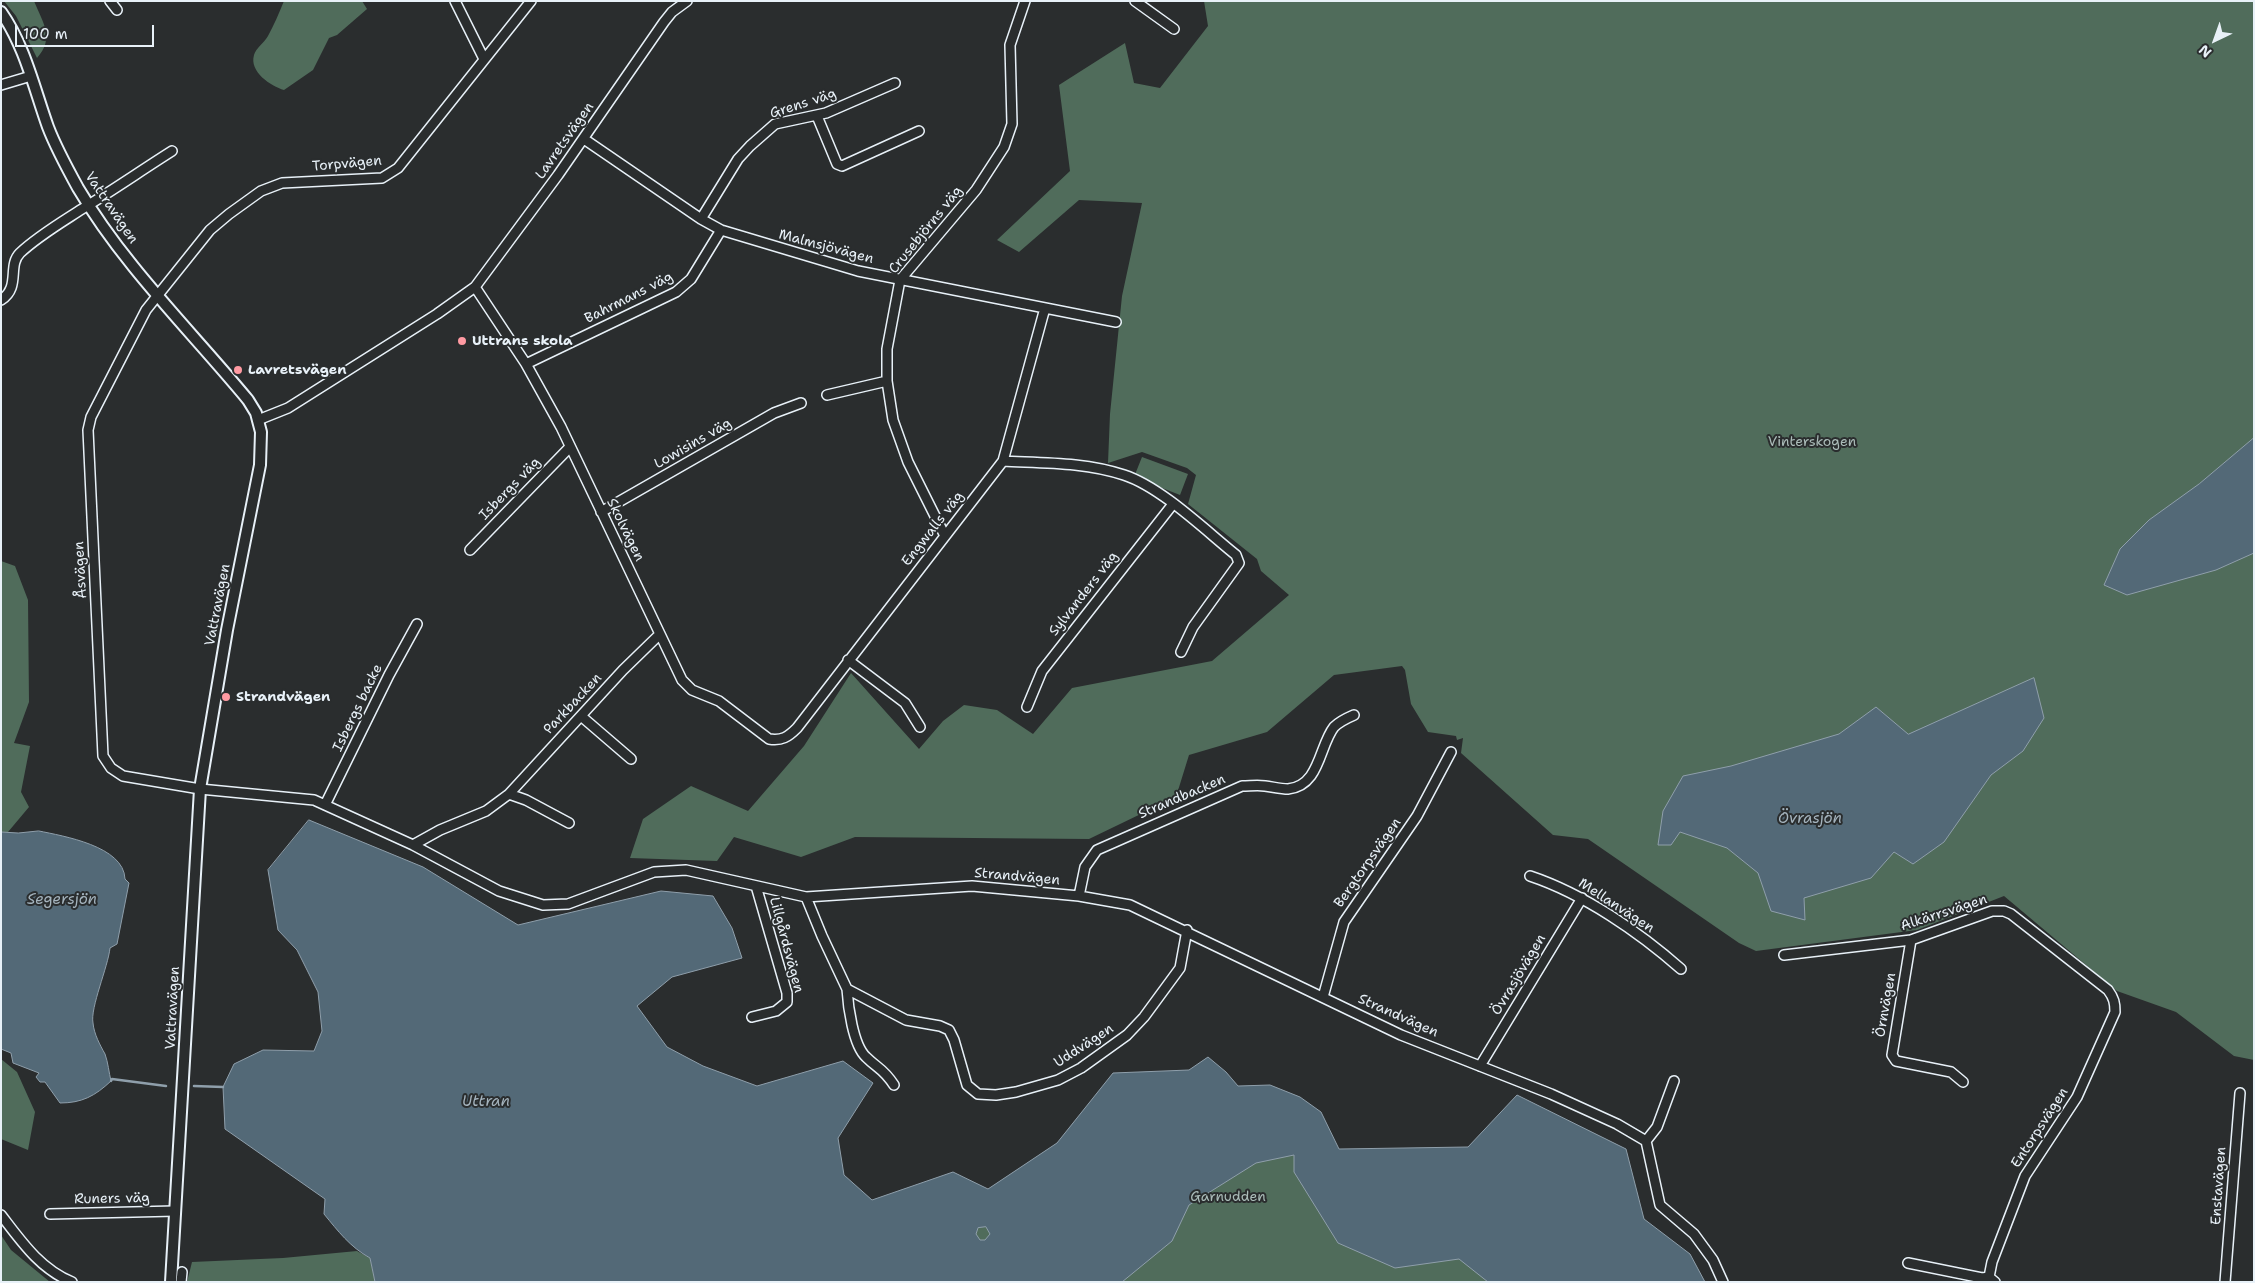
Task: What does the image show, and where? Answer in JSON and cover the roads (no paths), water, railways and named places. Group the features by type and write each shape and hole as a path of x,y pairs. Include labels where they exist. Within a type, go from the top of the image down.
{"street":[{"path":"110,1 117,10"},
{"path":"455,1 484,60"},
{"name":"Torpvägen","path":"159,295 210,230 234,209 261,191 282,183 378,178 392,173 415,148 531,1"},
{"name":"Lavretsvägen","path":"258,420 288,408 437,314 475,287 501,255 664,22 672,12 687,1"},
{"name":"Crusebjörns väg","path":"945,536 908,462 895,426 887,381 887,349 900,280 976,190 1004,147 1012,124 1010,45 1025,1"},
{"path":"1134,1 1174,29"},
{"name":"Vattravägen","path":"1,12 14,30 58,149 89,204 118,246 248,400 258,420 261,444 260,465 227,630 200,789 175,1211 176,1279"},
{"path":"1,85 31,76"},
{"name":"Grens väg","path":"701,219 738,159 774,124 817,116 895,83"},
{"path":"817,116 837,164 842,166 919,130"},
{"name":"Malmsjövägen","path":"584,138 701,219 721,230 858,271 1116,322"},
{"path":"1,300 9,294 13,284 17,257 20,253 89,204 172,150"},
{"name":"Bahrmans väg","path":"526,364 676,292 691,279 721,230"},
{"name":"Skolvägen","path":"475,287 526,364 570,447 677,673 686,686 719,700 769,738 787,738"},
{"name":"Åsvägen","path":"159,295 146,310 135,329 91,417 88,430 102,756 111,768 123,776 200,789"},
{"name":"Engwalls väg","path":"787,738 814,707 848,660 1003,460 1045,308"},
{"path":"827,395 887,381"},
{"name":"Lowisins väg","path":"601,512 774,413 802,403"},
{"name":"Isbergs väg","path":"470,550 570,447"},
{"path":"1003,460 1097,469 1125,475 1147,486 1173,504 1236,555 1239,563 1193,627 1181,652"},
{"name":"Sylvanders väg","path":"1028,707 1042,671 1173,504"},
{"name":"Isbergs backe","path":"325,805 389,675 417,624"},
{"name":"Parkbacken","path":"413,845 440,830 486,811 509,794 659,634"},
{"path":"848,660 905,703 920,727"},
{"name":"Strandbacken","path":"1079,896 1085,867 1097,850 1242,786 1289,789 1300,786 1318,765 1334,728 1341,720 1354,715"},
{"path":"581,716 630,759"},
{"name":"Bergtorpsvägen","path":"1323,997 1344,922 1418,816 1451,752"},
{"name":"Strandvägen","path":"200,789 290,796 314,800 413,845 499,890 543,905 568,904 654,872 686,870 806,897 972,886 1079,896 1130,905 1187,930 1402,1035 1551,1094 1617,1124 1646,1141"},
{"path":"509,794 526,800 569,823"},
{"name":"Mellanvägen","path":"1530,876 1564,888 1582,898 1632,930 1681,970"},
{"name":"Lillgårdsvägen","path":"752,1017 776,1011 787,1002 787,993 756,886"},
{"path":"806,897 847,989 850,1018 864,1056 884,1070 894,1085"},
{"name":"Övrasjövägen","path":"1480,1066 1582,898"},
{"name":"Alkärrsvägen","path":"1784,955 1912,940 1992,911 2004,911 2023,922 2108,990 2112,996"},
{"name":"Uddvägen","path":"847,989 906,1020 940,1026 949,1030 954,1040 967,1085 978,1094 996,1095 1016,1092 1058,1080 1081,1068 1127,1035 1144,1017 1180,968 1187,930"},
{"name":"Örnvägen","path":"1912,940 1892,1054 1896,1061 1951,1072 1963,1082"},
{"name":"Entorpsvägen","path":"1992,1279 1992,1262 2025,1176 2077,1097 2087,1078 2115,1012 2115,1002 2112,996"},
{"path":"1674,1081 1657,1127 1646,1141 1660,1205 1694,1234 1713,1260 1723,1282"},
{"name":"Enstavägen","path":"2225,1282 2240,1093"},
{"name":"Runers väg","path":"50,1214 175,1211"},
{"path":"1,1215 37,1259 50,1270 72,1282"},
{"path":"1908,1263 1992,1279"}],"water":[{"path":"2254,438 2254,553 2216,570 2127,595 2104,585 2120,549 2149,520 2199,484"},
{"name":"Övrasjön","path":"2034,678 2044,718 2023,751 1991,775 1944,842 1913,864 1894,852 1871,878 1804,898 1805,920 1771,911 1758,873 1727,848 1680,832 1671,845 1658,845 1663,811 1683,776 1731,766 1839,734 1876,707 1908,734"},
{"name":"Uttran","path":"309,820 423,867 518,925 661,891 713,896 732,928 742,958 672,977 637,1006 667,1047 703,1066 757,1086 843,1061 873,1083 838,1138 844,1175 872,1200 953,1172 988,1189 1057,1143 1113,1073 1189,1070 1208,1057 1226,1072 1238,1086 1270,1085 1300,1097 1321,1112 1339,1149 1468,1147 1517,1095 1626,1149 1644,1219 1690,1254 1705,1282 1488,1282 1459,1259 1395,1268 1338,1243 1294,1172 1294,1155 1256,1163 1189,1205 1172,1241 1122,1282 375,1282 370,1258 350,1244 324,1214 325,1199 225,1129 223,1087 234,1064 263,1050 314,1051 322,1031 318,992 297,950 278,930 268,870","holes":["986,1227 990,1234 985,1240 980,1240 976,1234 978,1228"]},
{"name":"Segersjön","path":"39,831 91,844 104,851 115,858 122,868 125,879 129,883 117,944 110,948 93,1016 95,1031 106,1057 111,1081 88,1098 68,1103 60,1103 45,1082 40,1082 36,1077 39,1073 13,1063 11,1053 1,1049 1,832"}],"waterway":[{"path":"111,1081 112,1079 166,1086"},
{"path":"194,1086 223,1087"}],"place":[{"name":"Uttrans skola","path":"462,341"},
{"name":"Lavretsvägen","path":"238,370"},
{"name":"Strandvägen","path":"226,697"}],"park label":[{"name":"Vinterskogen","path":"1812,442"},
{"name":"Garnudden","path":"1228,1197"}]}
